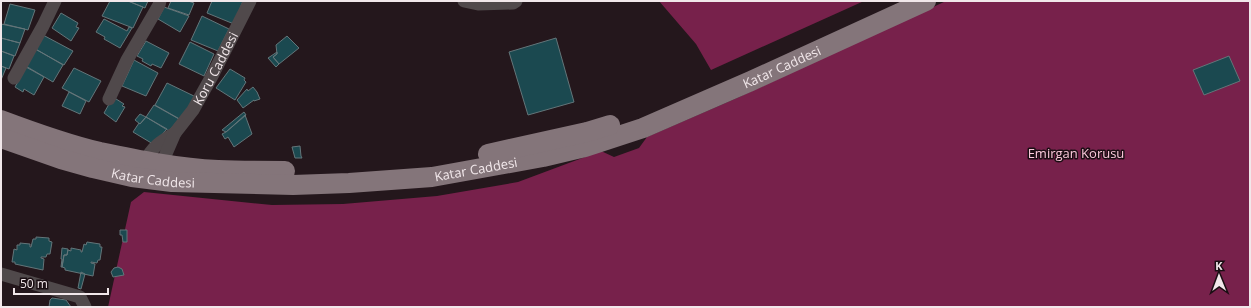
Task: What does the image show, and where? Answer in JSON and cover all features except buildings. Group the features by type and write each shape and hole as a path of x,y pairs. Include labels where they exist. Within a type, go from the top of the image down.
{"main road":[{"name":"Katar Caddesi","path":"1,138 61,159 152,171 293,171 378,168 477,157 587,132 632,118 756,65 894,1"},
{"name":"Katar Caddesi","path":"1,120 42,135 98,151 152,171 195,183 293,185 349,183 424,177 512,163 585,147 643,128 744,84 926,1"}],"street":[{"path":"14,78 55,1"},
{"path":"109,99 127,60 160,1"},
{"name":"Koru Caddesi","path":"152,171 147,156 157,144 175,133 193,110 250,1"},
{"path":"464,1 478,4 513,3 516,1"},
{"path":"1,274 80,297 85,307"}],"green space":[{"path":"659,1 864,1 711,70 696,44"},
{"name":"Emirgan Korusu","path":"946,1 1250,1 1250,307 108,307 131,202 144,192 272,205 343,204 437,196 518,182 601,151 614,157 639,148 647,137 737,98"}]}
